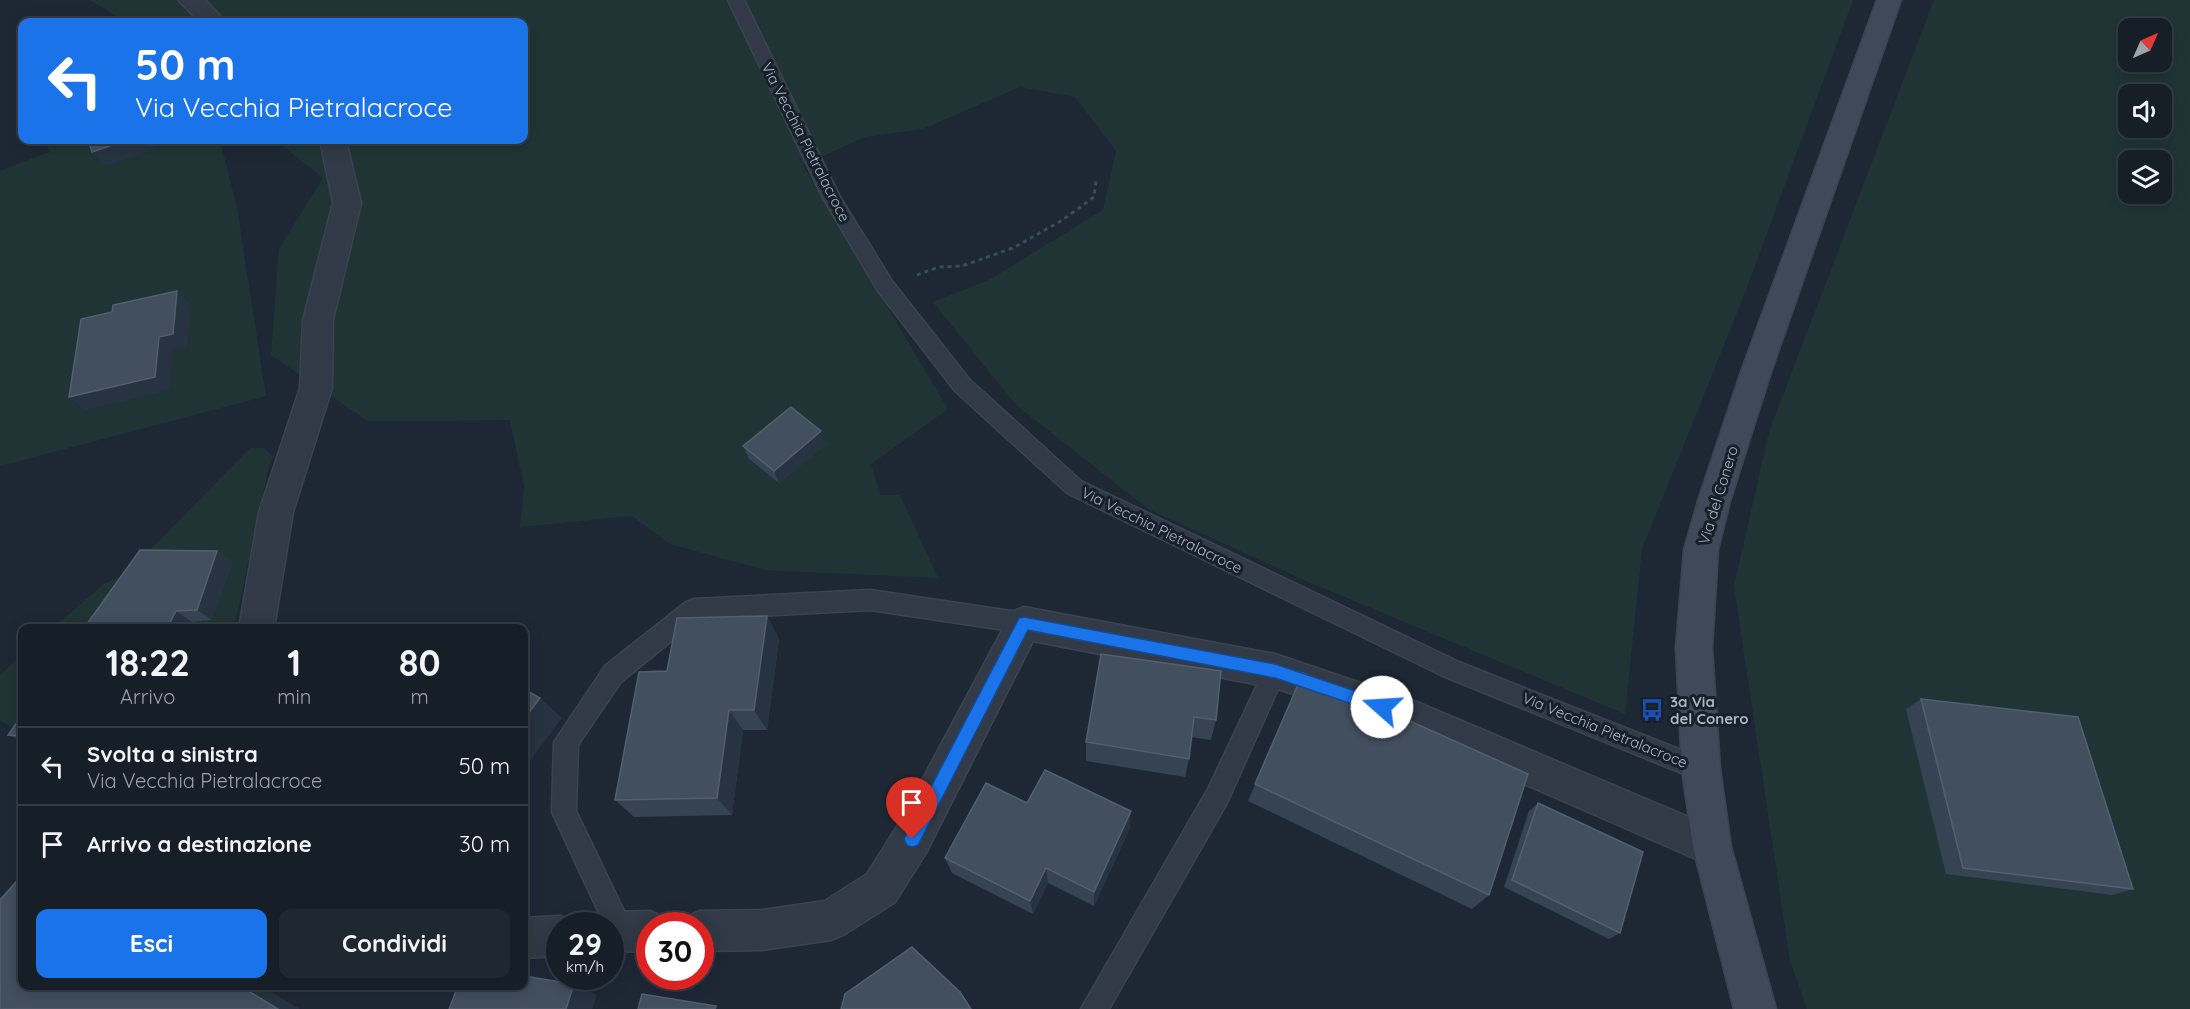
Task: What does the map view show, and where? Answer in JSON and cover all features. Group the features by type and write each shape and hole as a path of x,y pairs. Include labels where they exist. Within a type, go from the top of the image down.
{"main road":[{"name":"Via del Conero","path":"1755,1009 1712,847 1701,769 1694,648 1701,550 1714,501 1756,372 1888,0"}],"street":[{"path":"189,0 209,18"},
{"path":"256,624 276,512 316,388 318,320 347,203 334,144"},
{"path":"714,931 762,930 831,920 880,888 912,839 1024,623 1275,671 1404,714 1712,847"},
{"path":"528,938 546,937"}],"lane":[{"name":"Via Vecchia Pietralacroce","path":"736,0 832,198 885,286 962,385 1074,487 1451,669 1701,769"},
{"path":"627,932 564,812 566,742 613,674 694,609 870,600 1024,623"},
{"path":"1094,1009 1218,795 1275,671"}],"path":[{"path":"939,267 962,266 1013,248 1061,221 1094,197 1096,181"}],"green space":[{"path":"90,0 1853,0 1746,290 1642,549 1625,714 1304,580 1148,509 1016,405 933,302 989,280 1103,210 1116,151 1075,97 1020,87 923,129 865,137 803,165 948,409 871,464 880,495 900,495 938,578 765,570 670,544 632,516 520,527 524,487 510,420 368,421 271,355 279,249 323,178 280,144 528,144 528,18 119,18"},
{"path":"1934,0 2190,0 2190,1009 1807,1009 1790,961 1734,586 1769,432"},
{"path":"46,144 221,144 237,208 266,396 0,466 0,171 49,152"},
{"path":"250,448 264,448 273,457 235,624 58,624 104,584 127,573"},
{"path":"18,659 18,731 0,721 0,675"}],"building":[{"path":"89,144 115,144 92,152"},
{"path":"177,291 173,334 159,337 155,377 69,397 81,319 112,312 113,305"},
{"path":"791,407 821,431 774,471 743,446"},
{"path":"140,550 217,551 197,610 176,611 169,624 87,624"},
{"path":"767,616 754,710 729,710 717,798 615,800 639,672 667,671 677,618"},
{"path":"1101,654 1221,671 1216,720 1194,717 1189,759 1086,742"},
{"path":"1303,673 1528,774 1489,895 1255,784"},
{"path":"528,691 540,698 528,714"},
{"path":"1921,699 2078,717 2133,889 1963,868"},
{"path":"18,721 18,736 8,735"},
{"path":"1045,770 1131,811 1094,892 1046,868 1030,901 945,858 986,783 1027,803"},
{"path":"1538,803 1643,852 1620,933 1512,880"},
{"path":"18,880 18,990 247,990 278,1009 0,1009 0,900"},
{"path":"912,947 960,992 971,1009 841,1009 845,994"},
{"path":"528,977 546,980 546,990 572,990 566,1009 449,1009 456,990 528,990"},
{"path":"642,994 716,1006 715,1009 638,1009"}],"place":[{"name":"3a Via del Conero","path":"1652,710"}],"route":[{"path":"912,839 1024,623 1275,671 1382,707"}]}
